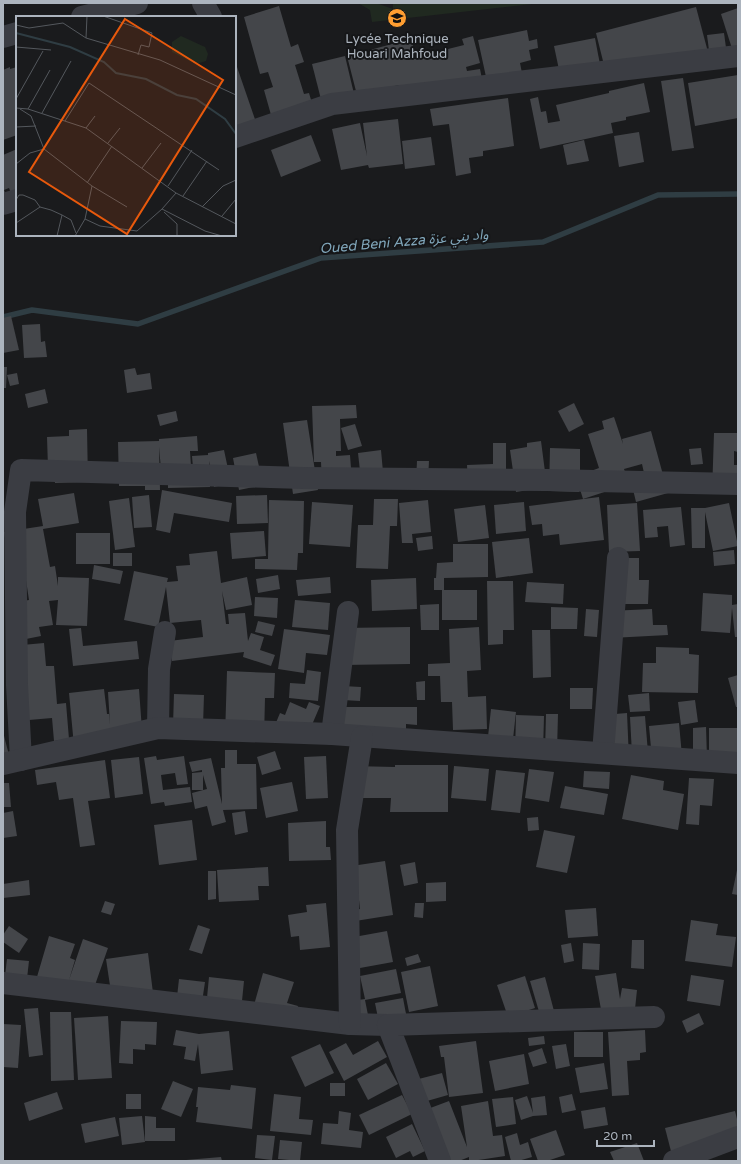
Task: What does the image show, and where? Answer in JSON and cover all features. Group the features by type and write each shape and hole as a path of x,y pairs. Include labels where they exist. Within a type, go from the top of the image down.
{"street":[{"path":"86,16 137,3"},
{"path":"203,3 210,16"},
{"path":"3,37 16,33"},
{"path":"236,137 332,104 738,56"},
{"path":"3,204 16,200"},
{"path":"738,484 547,480 303,478 21,470 15,512 17,685 12,762 158,728 332,734 738,763"},
{"path":"603,753 618,558"},
{"path":"332,734 348,612"},
{"path":"158,728 159,669 165,632"},
{"path":"350,1024 348,830 362,737"},
{"path":"3,983 350,1024 388,1025 654,1017"},
{"path":"388,1025 440,1161"},
{"path":"674,1161 738,1137"}],"shaded area":[{"path":"358,3 376,3 393,9 393,3 541,3 372,22 370,10"}],"building":[{"path":"279,6 291,47 298,44 304,62 295,65 304,94 309,93 314,110 273,122 264,90 273,87 268,72 260,74 244,17"},
{"path":"696,7 709,56 608,81 596,33"},
{"path":"738,8 738,57 735,58 721,14"},
{"path":"527,30 529,41 537,39 538,48 529,50 531,60 520,63 523,78 488,86 478,40"},
{"path":"724,33 727,55 710,58 707,35"},
{"path":"473,36 480,63 466,67 467,71 480,69 484,89 404,104 399,85 357,95 347,56 411,39 416,57 464,45 462,39"},
{"path":"595,38 602,75 562,84 554,46"},
{"path":"345,56 355,98 325,115 312,64"},
{"path":"10,67 10,69 16,67 16,135 3,140 3,70"},
{"path":"236,68 259,131 236,140"},
{"path":"738,75 738,118 695,126 688,83"},
{"path":"683,78 694,148 672,151 661,81"},
{"path":"644,83 650,112 626,117 626,120 611,123 613,133 540,149 530,99 538,97 541,112 546,111 548,123 560,121 556,105 609,93 609,91"},
{"path":"508,98 514,146 483,151 483,156 469,158 471,173 456,176 449,124 433,126 430,109"},
{"path":"398,119 403,164 369,168 368,165 341,170 332,129 360,123 367,156 363,123"},
{"path":"639,132 644,162 619,167 614,136"},
{"path":"311,135 321,161 281,177 271,150"},
{"path":"431,137 435,165 405,169 402,141"},
{"path":"584,140 589,161 567,165 563,145"},
{"path":"16,149 16,206 9,188 4,190 7,197 3,198 3,155"},
{"path":"11,316 19,350 3,353 3,318"},
{"path":"40,324 41,342 45,341 47,357 24,358 22,325"},
{"path":"3,367 7,367 6,388 3,388"},
{"path":"135,368 137,375 150,373 152,389 127,393 124,370"},
{"path":"17,373 19,384 10,386 7,375"},
{"path":"45,389 48,403 28,408 25,394"},
{"path":"574,403 584,424 569,432 558,411"},
{"path":"356,405 357,418 340,419 341,451 336,451 336,456 350,455 352,481 322,484 321,462 314,462 312,406"},
{"path":"176,411 178,421 160,426 157,415"},
{"path":"614,417 623,444 622,439 651,431 668,493 636,502 630,477 644,473 642,464 624,469 629,484 583,499 579,486 579,492 549,491 550,448 580,449 580,475 599,468 588,434 604,429 602,421"},
{"path":"307,420 318,490 293,494 283,423"},
{"path":"355,424 362,446 348,450 341,428"},
{"path":"87,429 88,482 55,483 54,468 48,468 47,437 69,436 69,430"},
{"path":"714,433 738,433 738,452 734,451 734,465 738,465 738,494 712,493"},
{"path":"197,436 198,451 190,451 191,466 161,469 159,447 160,490 145,490 145,486 119,486 118,442 159,441 159,439"},
{"path":"541,441 547,487 516,492 510,450 527,447 527,443"},
{"path":"493,443 506,443 506,485 468,485 467,465 493,464"},
{"path":"701,448 703,464 691,465 689,449"},
{"path":"224,450 231,483 214,487 209,461 210,487 168,488 168,477 193,468 192,456 208,455 208,453"},
{"path":"381,450 383,472 362,489 358,453"},
{"path":"256,453 263,485 239,490 233,458"},
{"path":"417,461 429,461 428,481 416,481"},
{"path":"162,490 232,503 229,522 174,513 170,533 156,530"},
{"path":"74,493 79,523 43,529 50,567 55,566 58,586 58,577 89,578 87,626 56,625 58,600 49,601 53,625 39,627 41,636 16,641 10,603 29,600 24,567 10,569 4,532 43,526 38,499"},
{"path":"149,495 152,527 134,528 132,497"},
{"path":"267,495 268,523 237,524 236,496"},
{"path":"599,497 604,540 560,545 559,534 543,536 542,524 532,525 529,506"},
{"path":"129,498 135,547 115,550 109,501"},
{"path":"374,499 398,499 397,526 390,526 388,569 356,568 358,525 373,525"},
{"path":"269,500 304,501 303,553 298,553 297,570 255,569 255,559 268,559"},
{"path":"428,500 431,532 412,534 413,543 402,543 399,503"},
{"path":"312,502 353,505 350,547 309,544"},
{"path":"524,502 526,531 496,534 494,505"},
{"path":"637,503 640,551 609,552 607,505"},
{"path":"729,503 738,546 713,551 705,512 705,548 692,548 691,508 705,508"},
{"path":"485,505 489,538 458,542 454,509"},
{"path":"681,507 685,545 670,547 668,526 657,527 658,537 645,538 643,510"},
{"path":"264,531 266,556 232,559 230,533"},
{"path":"76,533 110,533 110,564 76,564"},
{"path":"432,536 433,549 418,551 416,538"},
{"path":"529,538 533,573 496,578 492,542"},
{"path":"453,544 488,544 488,577 444,578 444,590 477,590 477,620 442,620 442,590 434,590 434,578 436,578 437,563 453,562"},
{"path":"734,550 735,564 714,566 713,552"},
{"path":"217,551 221,583 247,577 252,605 226,610 222,591 226,624 229,624 228,614 245,613 248,641 251,633 264,637 260,650 275,655 271,666 243,657 244,652 172,661 169,641 203,637 201,620 170,623 166,587 158,627 124,620 134,571 168,578 167,582 178,581 176,566 190,565 189,554"},
{"path":"113,553 132,553 132,566 113,566"},
{"path":"609,558 639,558 639,580 649,580 648,604 609,604"},
{"path":"94,565 123,571 120,584 92,579"},
{"path":"278,575 280,589 258,593 256,579"},
{"path":"330,577 331,593 298,596 296,580"},
{"path":"416,578 417,609 372,611 371,580"},
{"path":"487,581 513,581 514,630 503,630 503,644 488,645"},
{"path":"527,582 564,584 563,604 525,602"},
{"path":"703,593 732,595 732,605 738,604 738,637 735,637 732,608 730,633 701,631"},
{"path":"255,597 278,598 277,618 254,616"},
{"path":"295,600 330,603 328,630 292,627"},
{"path":"439,604 439,630 421,630 420,605"},
{"path":"551,607 578,608 577,629 551,629"},
{"path":"586,609 599,610 597,637 584,636"},
{"path":"652,609 653,625 667,625 668,635 611,638 609,611"},
{"path":"258,621 275,625 272,636 255,632"},
{"path":"410,627 410,664 343,665 343,628"},
{"path":"479,627 481,670 467,671 468,697 486,696 487,729 453,730 452,702 441,702 440,676 428,676 428,664 450,663 449,629"},
{"path":"81,628 83,646 137,641 139,659 73,666 69,629"},
{"path":"284,629 330,635 327,655 306,653 304,673 278,669"},
{"path":"532,630 550,630 551,677 533,678"},
{"path":"44,643 46,666 54,666 57,704 66,703 69,739 54,741 52,718 29,720 11,646"},
{"path":"656,647 689,648 689,654 699,655 698,693 642,692 643,663 656,663"},
{"path":"307,670 321,672 318,701 289,698 290,683 305,684"},
{"path":"227,671 275,673 274,698 265,698 264,738 225,737"},
{"path":"738,675 738,707 736,707 728,678"},
{"path":"425,681 425,700 417,700 416,682"},
{"path":"343,686 361,687 360,701 343,700"},
{"path":"570,688 593,688 592,709 570,709"},
{"path":"104,689 110,725 108,692 139,689 142,730 74,746 69,693"},
{"path":"649,693 650,711 630,712 628,695"},
{"path":"174,694 204,695 203,726 173,725"},
{"path":"695,700 698,722 681,725 678,702"},
{"path":"290,702 306,709 309,702 320,706 311,727 270,737 280,713 285,715"},
{"path":"336,707 417,707 417,725 406,724 406,744 335,739"},
{"path":"491,709 516,712 512,748 487,746"},
{"path":"627,713 629,759 606,761 603,715"},
{"path":"546,714 558,714 557,751 545,751"},
{"path":"516,715 544,716 543,753 515,752"},
{"path":"645,716 648,753 632,754 630,717"},
{"path":"679,723 682,756 652,759 649,726"},
{"path":"706,727 707,759 693,759 693,728"},
{"path":"709,728 738,728 738,760 709,760"},
{"path":"3,732 10,759 3,761"},
{"path":"225,750 237,750 237,764 256,764 257,809 223,810 226,822 212,826 207,806 195,809 192,793 207,789 203,775 203,790 192,790 192,773 202,772 202,770 192,772 189,762 211,758 222,804 221,768 225,768"},
{"path":"275,751 281,769 262,775 257,757"},
{"path":"156,756 157,760 184,756 188,784 177,785 175,773 161,775 163,790 190,787 192,802 165,806 164,802 151,804 144,758"},
{"path":"326,756 328,798 306,799 304,757"},
{"path":"139,757 143,794 115,798 111,760"},
{"path":"105,760 110,798 88,801 95,845 80,847 73,798 59,800 56,782 37,785 35,770"},
{"path":"395,765 448,765 448,812 390,812 391,798 352,798 352,766 395,767"},
{"path":"454,766 489,769 486,801 451,798"},
{"path":"529,769 554,772 549,802 525,798"},
{"path":"496,770 525,773 520,813 491,810"},
{"path":"584,771 610,772 609,789 583,787"},
{"path":"631,775 664,781 663,790 684,794 678,830 622,819"},
{"path":"689,778 714,779 712,806 700,805 699,825 686,824"},
{"path":"292,782 298,811 266,818 260,788"},
{"path":"3,783 9,783 11,807 3,807"},
{"path":"565,786 608,794 604,815 560,808"},
{"path":"13,811 17,836 3,838 3,813"},
{"path":"245,811 248,832 235,835 232,813"},
{"path":"538,817 539,830 528,831 527,818"},
{"path":"192,820 197,860 159,865 154,825"},
{"path":"326,821 326,847 330,847 331,860 289,861 288,823"},
{"path":"544,830 575,836 567,873 536,867"},
{"path":"385,861 393,915 349,922 348,911 360,909 358,891 345,867"},
{"path":"415,862 418,883 404,886 400,865"},
{"path":"268,867 269,886 258,886 259,900 219,902 217,870"},
{"path":"737,870 738,871 738,895 732,894"},
{"path":"208,871 216,871 216,899 208,900"},
{"path":"29,880 30,895 3,898 3,884"},
{"path":"446,882 446,901 426,902 426,883"},
{"path":"105,901 115,904 111,915 101,912"},
{"path":"326,903 330,947 300,950 299,936 291,937 288,915 307,912 306,905"},
{"path":"415,903 424,903 423,918 414,917"},
{"path":"596,908 598,936 568,938 565,910"},
{"path":"691,920 718,924 716,935 736,937 732,967 685,961"},
{"path":"198,925 210,929 202,954 189,950"},
{"path":"9,926 28,939 19,953 3,942 3,935"},
{"path":"387,931 393,962 360,968 354,937"},
{"path":"49,936 75,944 70,958 75,960 69,980 83,939 108,948 95,985 34,987"},
{"path":"632,940 644,940 644,969 631,968"},
{"path":"571,943 574,961 564,963 561,945"},
{"path":"583,943 600,944 599,970 582,969"},
{"path":"148,953 153,993 112,999 106,959"},
{"path":"418,954 421,962 407,966 405,958"},
{"path":"7,959 29,961 26,987 4,984"},
{"path":"430,966 438,1006 409,1012 401,972"},
{"path":"396,969 401,993 365,1000 368,1015 353,1017 351,1001 365,999 360,976"},
{"path":"263,973 294,982 287,1003 298,1006 293,1023 252,1012"},
{"path":"616,973 620,999 622,988 637,990 635,1009 602,1015 595,976"},
{"path":"691,975 724,980 720,1006 687,1001"},
{"path":"525,976 535,1008 508,1017 497,985"},
{"path":"209,977 244,981 241,1011 206,1008"},
{"path":"545,977 554,1011 540,1015 530,981"},
{"path":"179,979 205,982 201,1009 176,1006"},
{"path":"403,998 407,1019 379,1023 375,1003"},
{"path":"38,1008 43,1055 29,1057 24,1009"},
{"path":"50,1012 71,1012 74,1080 51,1081"},
{"path":"699,1013 704,1024 687,1033 682,1021"},
{"path":"108,1016 112,1078 78,1080 74,1018"},
{"path":"121,1021 157,1022 156,1045 145,1044 145,1050 133,1049 133,1064 119,1063"},
{"path":"3,1024 21,1025 18,1068 3,1067"},
{"path":"176,1030 199,1034 229,1031 233,1070 201,1074 198,1044 195,1061 184,1059 186,1047 173,1045"},
{"path":"645,1030 646,1052 640,1053 640,1060 627,1061 629,1095 612,1096 608,1032"},
{"path":"574,1032 603,1032 603,1057 574,1057"},
{"path":"544,1036 545,1044 529,1046 528,1038"},
{"path":"378,1041 387,1057 344,1081 329,1052 346,1043 353,1055"},
{"path":"476,1041 483,1093 449,1097 444,1057 441,1057 439,1046"},
{"path":"320,1044 334,1073 305,1087 291,1057"},
{"path":"566,1044 570,1066 556,1069 552,1046"},
{"path":"542,1048 547,1063 533,1067 528,1053"},
{"path":"524,1054 529,1084 495,1091 489,1061"},
{"path":"386,1063 398,1084 368,1100 357,1079"},
{"path":"604,1063 608,1089 580,1093 575,1068"},
{"path":"442,1073 448,1095 413,1105 407,1082"},
{"path":"173,1081 193,1089 181,1117 161,1109"},
{"path":"330,1083 345,1083 345,1096 330,1096"},
{"path":"231,1085 256,1088 252,1129 196,1122 198,1087 230,1090"},
{"path":"57,1092 63,1109 29,1121 24,1103"},
{"path":"126,1094 141,1094 141,1109 126,1109"},
{"path":"274,1094 301,1097 299,1119 313,1120 311,1135 270,1131"},
{"path":"572,1094 576,1110 562,1113 559,1097"},
{"path":"402,1095 412,1114 369,1135 359,1115"},
{"path":"527,1096 533,1113 531,1098 545,1096 547,1115 533,1116 521,1120 515,1100"},
{"path":"513,1097 516,1124 496,1127 492,1099"},
{"path":"449,1101 467,1147 461,1106 488,1101 493,1136 502,1135 505,1156 472,1161 469,1161 469,1157 459,1161 436,1161 417,1113"},
{"path":"605,1107 608,1125 584,1129 581,1111"},
{"path":"339,1111 351,1113 349,1130 363,1132 361,1148 321,1144 323,1123 338,1124"},
{"path":"735,1111 738,1123 738,1143 673,1159 665,1128"},
{"path":"142,1116 145,1142 122,1145 119,1118"},
{"path":"145,1116 156,1117 156,1128 175,1128 175,1141 145,1141"},
{"path":"115,1117 119,1136 85,1143 81,1124"},
{"path":"412,1124 425,1151 413,1157 410,1151 396,1158 386,1137"},
{"path":"556,1130 565,1155 547,1161 538,1161 530,1139"},
{"path":"517,1133 520,1145 528,1142 532,1157 518,1161 511,1161 505,1137"},
{"path":"257,1135 275,1136 272,1160 255,1158"},
{"path":"280,1140 302,1142 300,1161 278,1159"},
{"path":"637,1143 644,1161 614,1161 610,1152"},
{"path":"221,1157 222,1161 186,1161 186,1160"}],"waterway":[{"name":"Oued Beni Azza واد بني عزة","path":"3,317 32,310 138,324 321,258 543,242 658,195 738,194"}],"place":[{"name":"Lycée Technique Houari Mahfoud","path":"397,18"}]}
